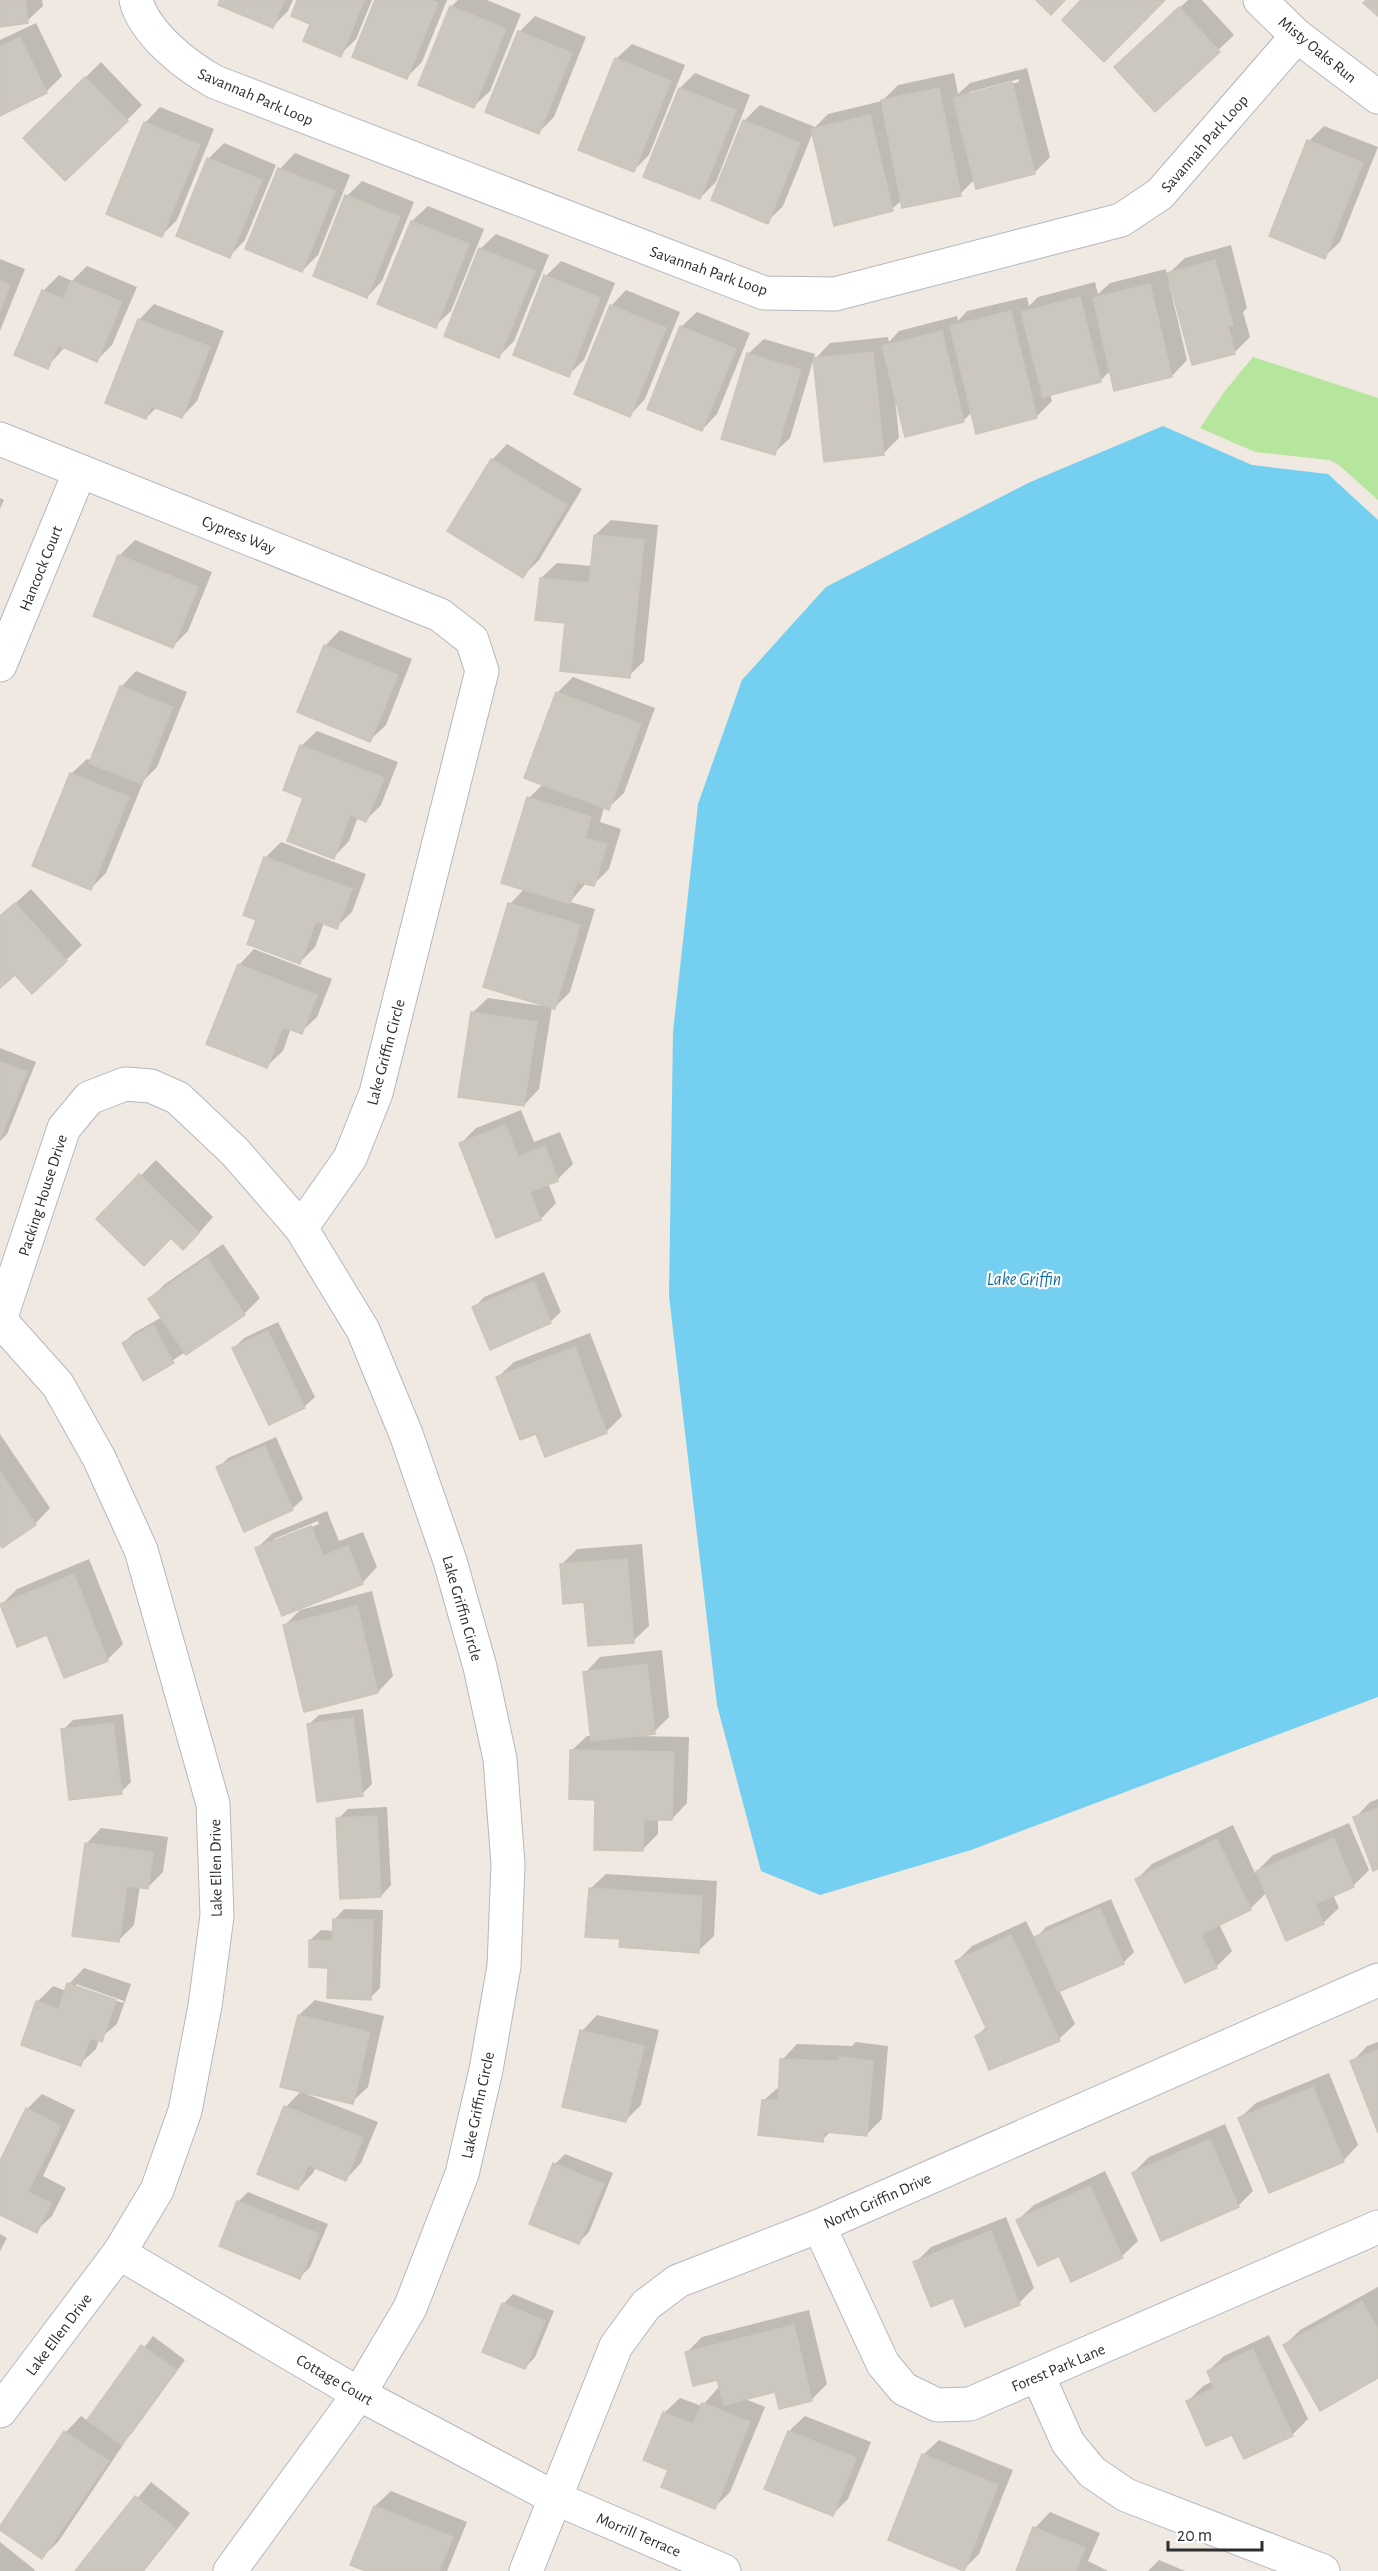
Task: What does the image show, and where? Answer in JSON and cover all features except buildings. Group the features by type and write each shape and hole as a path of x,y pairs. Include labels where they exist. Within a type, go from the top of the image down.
{"street":[{"name":"Savannah Park Loop","path":"136,0 139,13 184,64 215,82 764,293 835,294 1121,220 1160,194 1297,36"},
{"name":"Misty Oaks Run","path":"1260,0 1297,36 1378,96"},
{"name":"Cypress Way","path":"0,439 440,615 472,640"},
{"name":"Hancock Court","path":"0,665 80,471"},
{"name":"Lake Griffin Circle","path":"230,2571 359,2394 410,2308 462,2174 486,2070 504,1966 508,1864 500,1759 480,1667 450,1560 405,1434 363,1330 302,1228 350,1158 376,1093 482,671 472,640"},
{"name":"Packing House Drive","path":"0,1320 64,1128 89,1098 125,1084 151,1086 178,1098 235,1152 302,1228"},
{"name":"Lake Ellen Drive","path":"0,1320 58,1385 99,1458 141,1550 213,1804 217,1916 205,2006 185,2110 157,2190 119,2253 0,2411"},
{"name":"North Griffin Drive","path":"526,2571 616,2346 646,2306 678,2281 819,2226 1378,1980"},
{"name":"Forest Park Lane","path":"819,2226 883,2364 904,2389 937,2405 970,2404 1378,2227"},
{"name":"Cottage Court","path":"119,2253 359,2394 555,2498"},
{"path":"1038,2376 1068,2443 1092,2472 1126,2495 1323,2571"},
{"name":"Morrill Terrace","path":"555,2498 723,2571"}],"green space":[{"path":"1253,357 1378,398 1378,500 1339,465 1329,460 1255,452 1200,428 1224,392"}],"water":[{"name":"Lake Griffin","path":"1163,426 1252,465 1328,474 1378,520 1378,1697 971,1850 820,1895 761,1871 717,1705 669,1296 673,1032 698,804 742,680 826,587 1028,483"}]}
